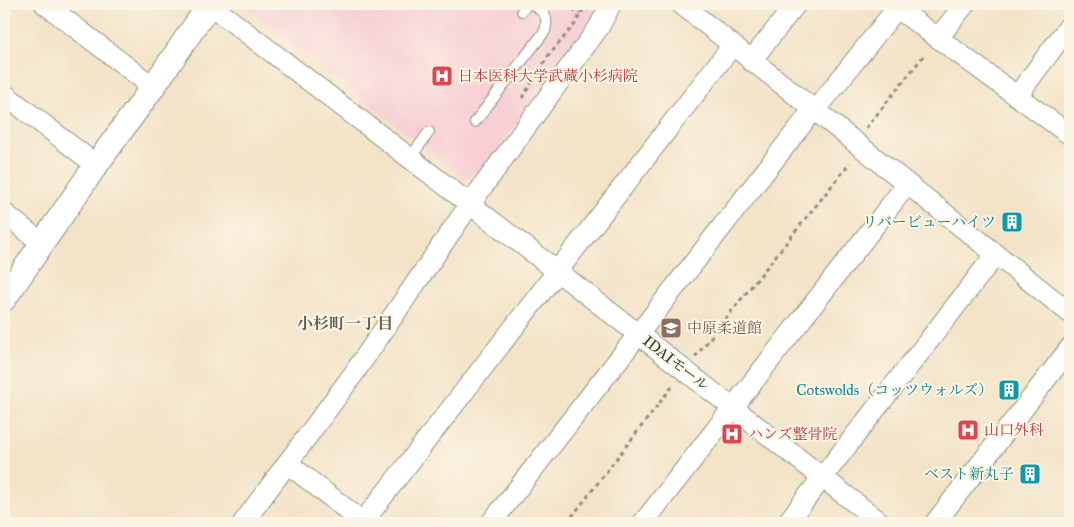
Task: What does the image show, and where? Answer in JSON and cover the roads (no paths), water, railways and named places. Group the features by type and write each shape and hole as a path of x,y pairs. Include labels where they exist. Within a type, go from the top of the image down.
{"street":[{"path":"45,4 153,87"},
{"path":"4,299 209,4"},
{"name":"IDAIモール","path":"209,4 639,334 881,523"},
{"path":"247,522 287,463 352,376 470,204 599,27 611,4"},
{"path":"681,4 1070,313"},
{"path":"752,61 796,4"},
{"path":"938,38 966,4"},
{"path":"492,523 898,6 1017,96 1040,118 1070,135"},
{"path":"1017,96 1070,25"},
{"path":"287,463 363,523 732,46"},
{"path":"4,94 96,165"},
{"path":"643,523 907,184"},
{"path":"4,214 43,244"},
{"path":"788,523 996,254"},
{"path":"936,523 1070,348"}],"lane":[{"path":"475,122 546,31 547,22 545,14 533,4"},
{"path":"410,158 429,132"}],"place":[{"name":"日本医科大学武蔵小杉病院","path":"442,76"},
{"name":"リバービューハイツ","path":"1012,222"},
{"name":"中原柔道館","path":"671,328"},
{"name":"Cotswolds（コッツウォルズ）","path":"1009,390"},
{"name":"山口外科","path":"968,430"},
{"name":"ハンズ整骨院","path":"732,434"},
{"name":"ベスト新丸子","path":"1030,474"}],"district":[{"name":"小杉町一丁目","path":"345,323"}]}
